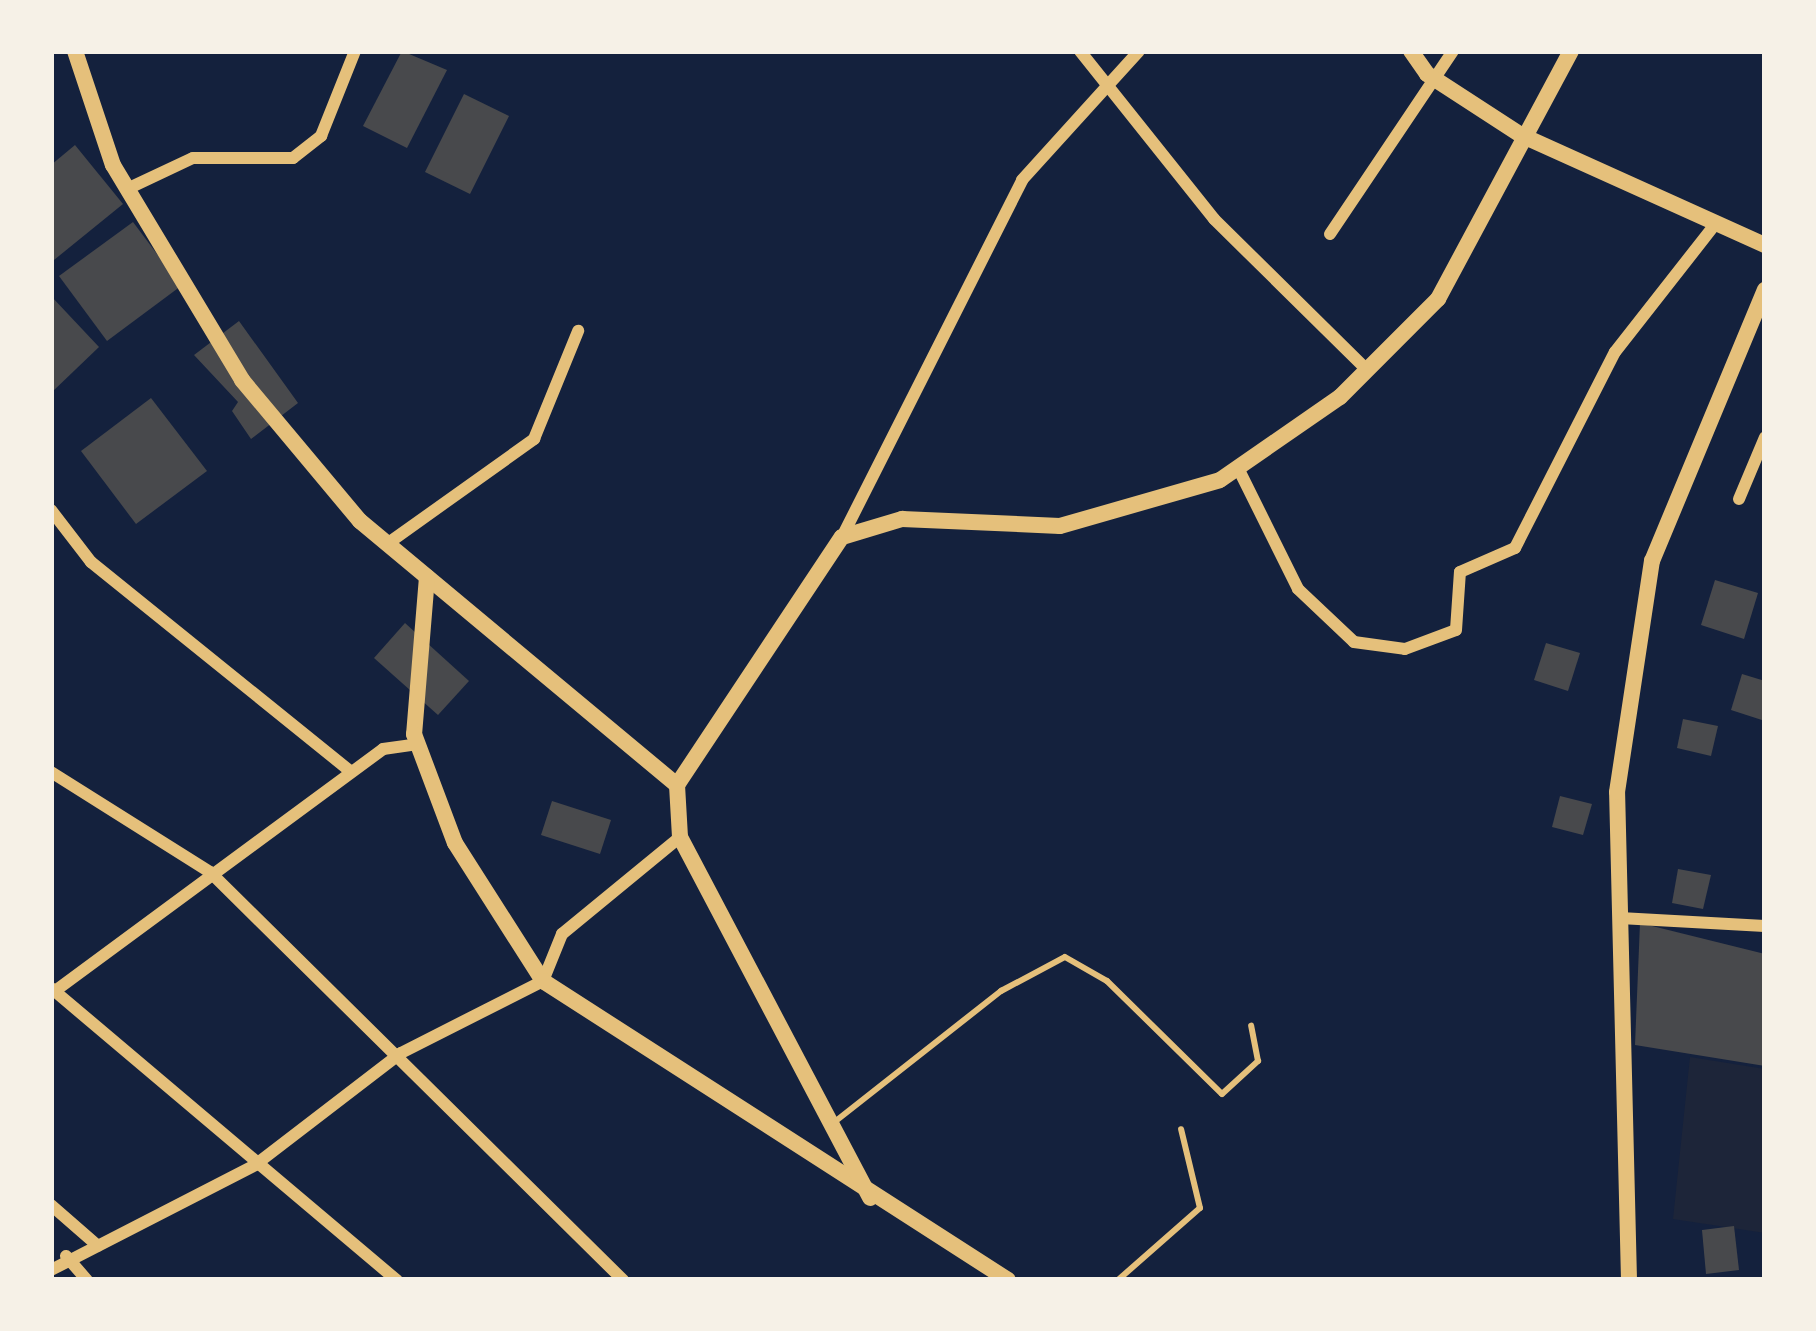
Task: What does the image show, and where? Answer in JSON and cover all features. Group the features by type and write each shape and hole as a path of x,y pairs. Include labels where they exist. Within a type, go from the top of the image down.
{"street":[{"path":"76,51 127,189 242,380 388,544 677,785"},
{"path":"127,189 193,158 292,158 321,136 355,51"},
{"path":"1080,51 1214,219 1367,370"},
{"path":"870,1198 837,1120 680,837 677,785 842,537 1022,179 1139,51"},
{"path":"1411,51 1435,80 1521,135 1713,227 1765,245"},
{"path":"1330,234 1454,51"},
{"path":"842,537 902,519 1060,526 1238,467 1367,370 1438,299 1521,135 1571,51"},
{"path":"1238,467 1298,589 1354,642 1405,649 1456,630 1460,572 1516,548 1616,352 1713,227"},
{"path":"1629,1280 1617,792 1652,561 1765,290"},
{"path":"388,544 534,440 578,331"},
{"path":"1738,500 1764,442"},
{"path":"51,510 91,562 351,772"},
{"path":"427,577 418,744 455,843 543,981 604,1011 870,1198 1008,1280"},
{"path":"397,1280 255,1165 53,990 383,749 418,744"},
{"path":"51,772 210,872 401,1053 623,1280"},
{"path":"51,1270 66,1256 98,1246 255,1165 401,1053 543,981 562,934 680,837"},
{"path":"1620,918 1765,926"},
{"path":"51,1205 98,1246"},
{"path":"66,1256 87,1280"}],"lane":[{"path":"837,1120 1001,991 1064,957 1107,981 1222,1094 1258,1061 1251,1026"},
{"path":"1118,1280 1200,1208 1181,1129"}],"shaded area":[{"path":"1690,1057 1765,1069 1765,1233 1673,1219"}],"building":[{"path":"402,51 447,70 407,148 363,126"},
{"path":"464,94 509,116 470,194 425,172"},
{"path":"75,145 123,204 54,260 51,165"},
{"path":"133,222 181,286 107,341 59,276"},
{"path":"51,296 99,347 51,393"},
{"path":"239,321 298,403 251,439 232,411 238,402 194,355"},
{"path":"151,398 207,471 136,524 81,451"},
{"path":"1715,580 1758,593 1744,639 1701,625"},
{"path":"405,623 469,681 438,715 374,658"},
{"path":"1546,643 1580,653 1568,691 1534,680"},
{"path":"1742,674 1765,681 1765,721 1731,710"},
{"path":"1683,719 1718,726 1711,756 1677,748"},
{"path":"1560,796 1592,804 1583,835 1552,827"},
{"path":"552,801 611,820 600,854 541,835"},
{"path":"1678,869 1711,875 1703,909 1672,903"},
{"path":"1640,923 1765,954 1765,1066 1635,1045"},
{"path":"1734,1226 1739,1270 1706,1274 1702,1230"}]}
